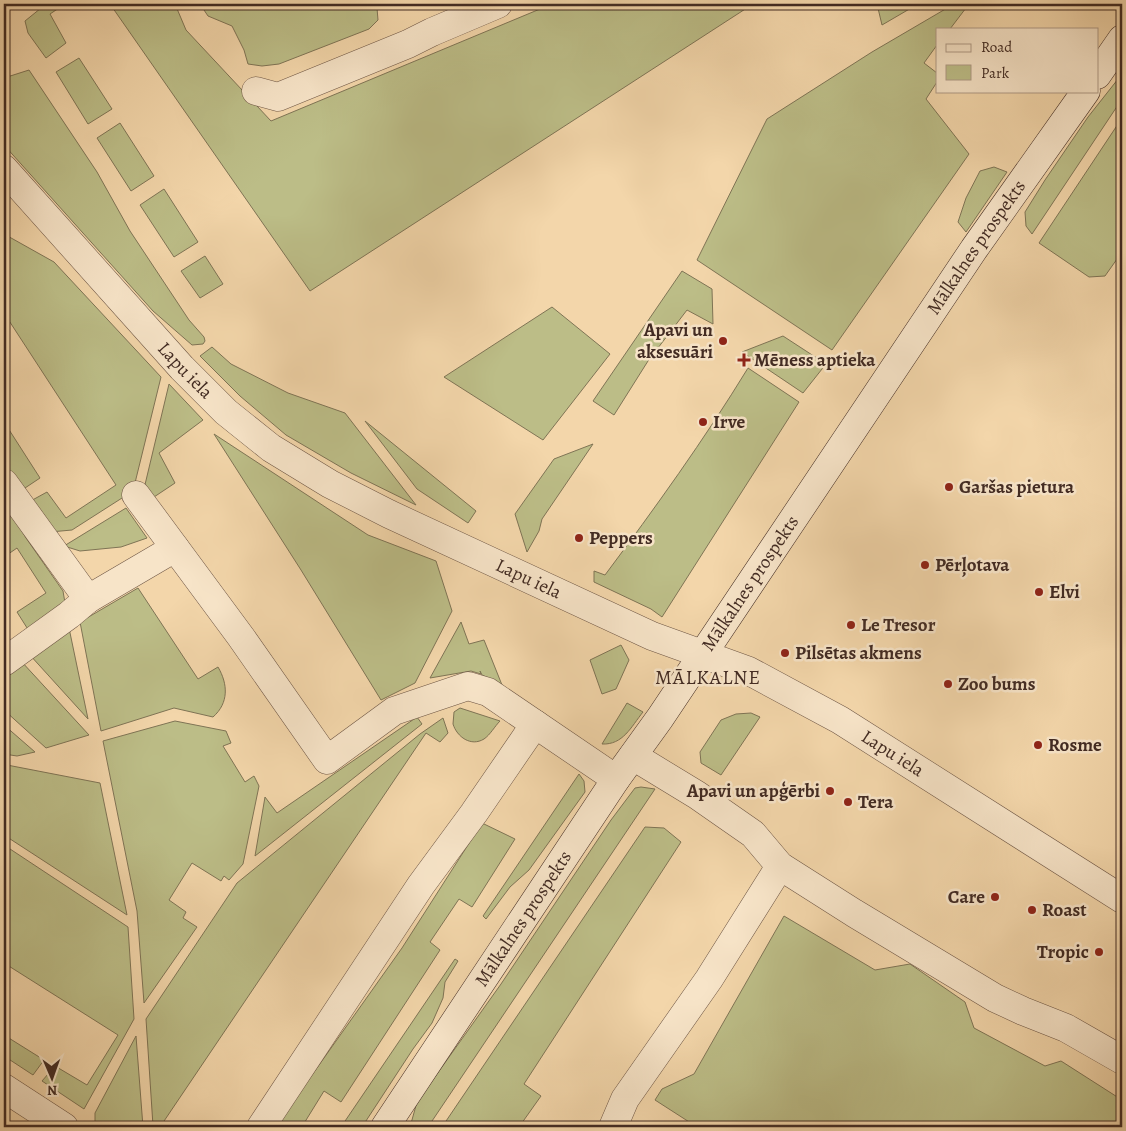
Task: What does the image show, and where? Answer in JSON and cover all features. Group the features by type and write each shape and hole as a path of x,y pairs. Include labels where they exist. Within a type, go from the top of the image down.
{"street":[{"path":"256,91 278,97 408,44 498,4"},
{"path":"1098,74 1122,39"},
{"name":"Mālkalnes prospekts","path":"385,1127 616,779 974,250 1085,92"},
{"name":"Lapu iela","path":"4,169 182,368 226,412 271,448 330,484 389,514 652,636 749,672 840,720 1122,899"},
{"path":"4,483 88,599"},
{"path":"136,495 242,637 327,760 394,711 468,686 488,692 616,779"},
{"path":"4,662 88,599 175,548"},
{"path":"261,1127 421,884 474,813 535,724"},
{"path":"632,756 697,796 753,834 780,866 995,998 1023,1012 1066,1028 1122,1060"},
{"path":"612,1127 625,1099 708,979 780,866"},
{"path":"4,1088 64,1127"}],"green space":[{"path":"46,4 65,4 50,14 66,43 46,58 28,33 25,21"},
{"path":"110,4 175,4 186,30 271,121 552,4 753,4 310,291"},
{"path":"200,4 373,4 377,8 378,20 369,29 279,64 262,66 248,64 244,50 232,26 208,16"},
{"path":"877,4 918,4 882,25"},
{"path":"954,4 969,4 951,28 936,28 936,46 924,63 936,72 936,84 926,99 969,154 832,350 697,260 767,119 872,52"},
{"path":"79,58 112,109 88,124 56,72"},
{"path":"29,70 97,172 130,231 189,320 204,337 205,341 203,344 192,345 153,311 4,145 4,78"},
{"path":"1122,74 1122,99 1032,234 1026,226 1025,212 1088,117"},
{"path":"1122,118 1122,252 1105,276 1089,277 1039,243"},
{"path":"120,123 154,176 131,191 97,138"},
{"path":"994,167 1007,172 966,232 958,222 966,198 980,171"},
{"path":"164,189 198,242 174,257 140,205"},
{"path":"4,234 54,262 161,377 133,491 72,530 50,532 27,503 47,492 66,518 116,485 4,313"},
{"path":"205,256 223,284 200,298 181,271"},
{"path":"682,271 712,289 713,324 687,310 648,361 614,415 593,401"},
{"path":"552,307 610,354 543,440 444,377"},
{"path":"783,336 826,364 803,393 742,352"},
{"path":"212,347 231,364 288,393 345,413 416,505 351,473 286,435 240,396 200,356"},
{"path":"748,368 799,402 662,617 651,609 594,582 594,571 605,575 679,473"},
{"path":"169,384 203,420 159,453 175,483 148,501 143,493"},
{"path":"365,421 476,511 468,523 417,489"},
{"path":"6,425 40,478 19,492 4,469 4,426"},
{"path":"214,434 368,535 436,561 452,611 415,683 381,700"},
{"path":"593,444 542,519 539,531 527,552 515,514 554,459"},
{"path":"4,501 26,538 63,591 65,603 29,631 17,612 46,593 17,548 4,557"},
{"path":"126,508 147,538 121,547 80,551 64,546"},
{"path":"138,588 198,679 218,667 224,680 225,693 222,706 213,717 174,708 101,731 80,622"},
{"path":"461,622 469,644 484,640 502,685 482,675 480,671 481,674 471,671 430,678"},
{"path":"69,628 88,719 29,654"},
{"path":"621,645 629,660 616,689 602,694 590,660"},
{"path":"21,661 89,735 46,748 4,710 4,672"},
{"path":"627,703 643,712 626,734 616,742 602,744"},
{"path":"460,708 500,721 484,739 474,742 470,741 461,737 453,724 454,712"},
{"path":"751,713 760,717 721,775 701,763 700,752 721,720 736,714"},
{"path":"417,717 422,724 255,856 265,797 277,813"},
{"path":"443,718 448,733 440,742 426,733 160,1127 153,1126 146,1019 237,883 420,734"},
{"path":"175,721 226,731 231,743 223,746 245,782 254,776 259,786 243,864 229,880 224,876 221,881 192,863 169,900 186,912 183,918 197,927 144,1003 137,911 103,741"},
{"path":"4,725 35,752 17,756 4,754"},
{"path":"7,765 100,783 127,915 4,835 4,766"},
{"path":"579,774 584,781 585,792 529,870 510,887 486,919 483,916"},
{"path":"635,788 655,789 428,1127 410,1127 417,1102 501,984 611,820"},
{"path":"482,823 515,839 472,907 459,899 430,942 440,950 341,1102 324,1091 303,1125 307,1127 275,1127 402,948"},
{"path":"645,827 664,828 681,842 524,1084 541,1096 519,1127 442,1127"},
{"path":"4,845 128,927 134,1019 84,1109 42,1081 55,1066 87,1085 118,1035 4,963"},
{"path":"784,916 875,970 910,964 965,1002 974,1028 1045,1066 1061,1061 1122,1100 1122,1127 697,1127 655,1100 662,1089 694,1074"},
{"path":"455,959 458,961 445,982 443,998 432,1023 362,1127 341,1127"},
{"path":"4,1035 44,1060 33,1075 4,1056"},
{"path":"136,1036 143,1127 98,1127 95,1125 95,1113"}],"place":[{"name":"Apavi un aksesuāri","path":"723,341"},
{"name":"Mēness aptieka","path":"744,360"},
{"name":"Irve","path":"703,422"},
{"name":"Garšas pietura","path":"949,487"},
{"name":"Peppers","path":"579,538"},
{"name":"Pērļotava","path":"925,565"},
{"name":"Elvi","path":"1039,592"},
{"name":"Le Tresor","path":"851,625"},
{"name":"Pilsētas akmens","path":"785,653"},
{"name":"Zoo bums","path":"948,684"},
{"name":"Rosme","path":"1038,745"},
{"name":"Apavi un apģērbi","path":"830,791"},
{"name":"Tera","path":"848,802"},
{"name":"Care","path":"995,897"},
{"name":"Roast","path":"1032,910"},
{"name":"Tropic","path":"1099,952"}],"district":[{"name":"MĀLKALNE","path":"708,677"}]}
